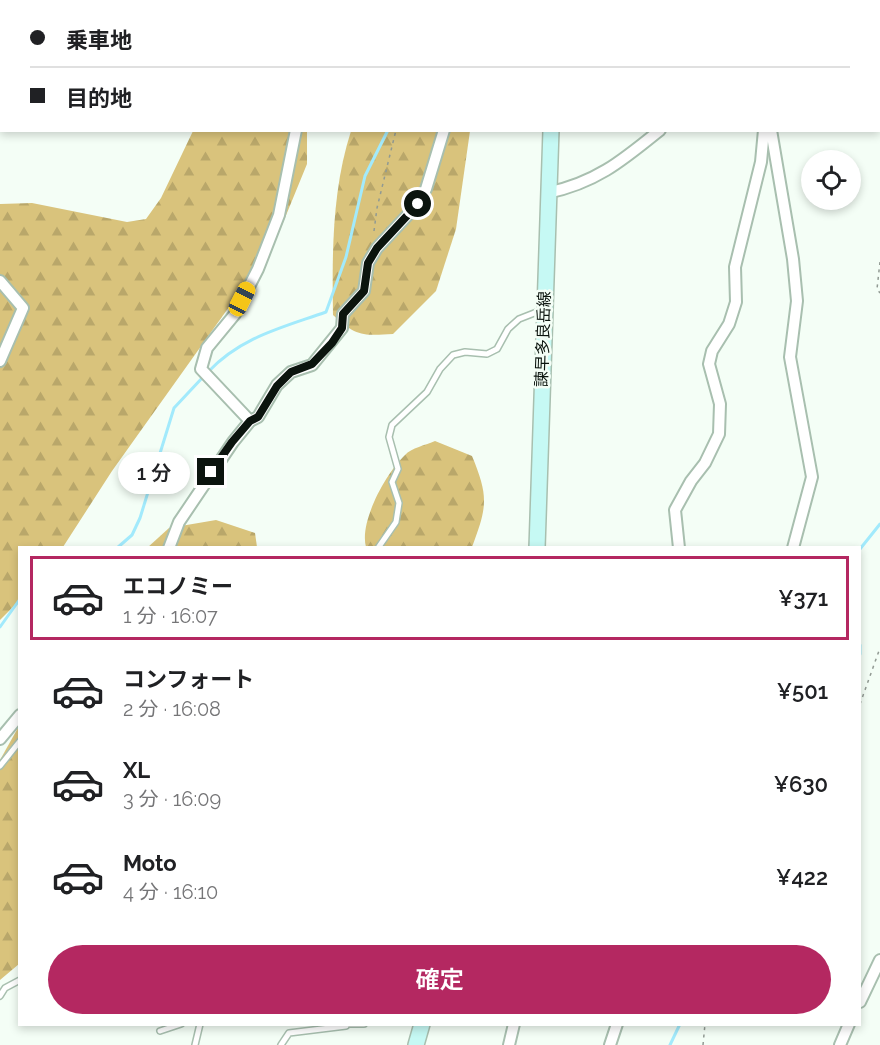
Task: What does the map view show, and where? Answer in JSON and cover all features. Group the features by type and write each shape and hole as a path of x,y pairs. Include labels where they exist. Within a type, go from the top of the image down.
{"main road":[{"name":"諫早多良岳線","path":"537,546 543,309 551,132"},
{"path":"416,1045 421,1026"}],"street":[{"path":"250,421 201,369 207,348 235,314 258,269 279,215 296,132"},
{"path":"170,546 179,522 232,442 250,421 258,417 277,386 291,372 312,364 342,328 343,314 364,291 368,263 377,248 418,204 426,189 443,132"},
{"path":"547,193 564,190 612,169 658,132"},
{"path":"679,546 680,537 675,510 691,481 705,463 719,434 720,404 709,364 712,351 729,324 736,302 735,267 761,162 764,132"},
{"path":"771,132 793,259 797,301 790,357 812,477 794,546"},
{"path":"0,281 23,308 0,361"},
{"path":"0,739 18,717"},
{"path":"861,1000 880,960"},
{"path":"509,1045 514,1026"},
{"path":"610,1045 616,1026"},
{"path":"840,1045 848,1026"}],"lane":[{"path":"379,546 396,522 399,503 392,482 398,469 389,437 392,425 427,392 440,369 453,355 465,352 487,354 497,349 508,329 519,319 543,309"},
{"path":"0,766 18,744"},
{"path":"0,996 5,988 18,981"},
{"path":"160,1031 175,1026"},
{"path":"195,1045 200,1026"},
{"path":"281,1045 289,1033 307,1033 341,1026"}],"path":[{"path":"374,231 379,199 396,132"},
{"path":"880,262 877,289 880,293"},
{"path":"861,701 880,648"},
{"path":"703,1045 705,1026"}],"green space":[{"path":"193,132 307,132 307,164 280,230 229,307 112,471 64,546 18,546 18,602 0,620 0,204 32,203 127,222 146,219 161,198"},
{"path":"351,132 470,132 456,229 436,291 393,334 360,333 347,327 333,315 334,222"},
{"path":"435,441 472,456 481,482 484,502 481,522 472,546 366,546 366,525 382,485 398,463 415,449"},
{"path":"216,520 255,533 257,546 149,546 169,528"},
{"path":"18,728 18,965 0,980 0,760"}],"waterway":[{"path":"208,372 234,350 248,342 326,312 346,257 365,176 387,132"},
{"path":"119,546 132,535 140,518 174,408 203,377"},
{"path":"861,548 880,524"},
{"path":"0,627 18,602"},
{"path":"670,1045 679,1026"}],"route":[{"path":"211,472 232,442 250,421 258,417 277,386 291,372 312,364 332,343 342,328 343,314 355,298 364,291 368,263 377,248 418,204"}]}
